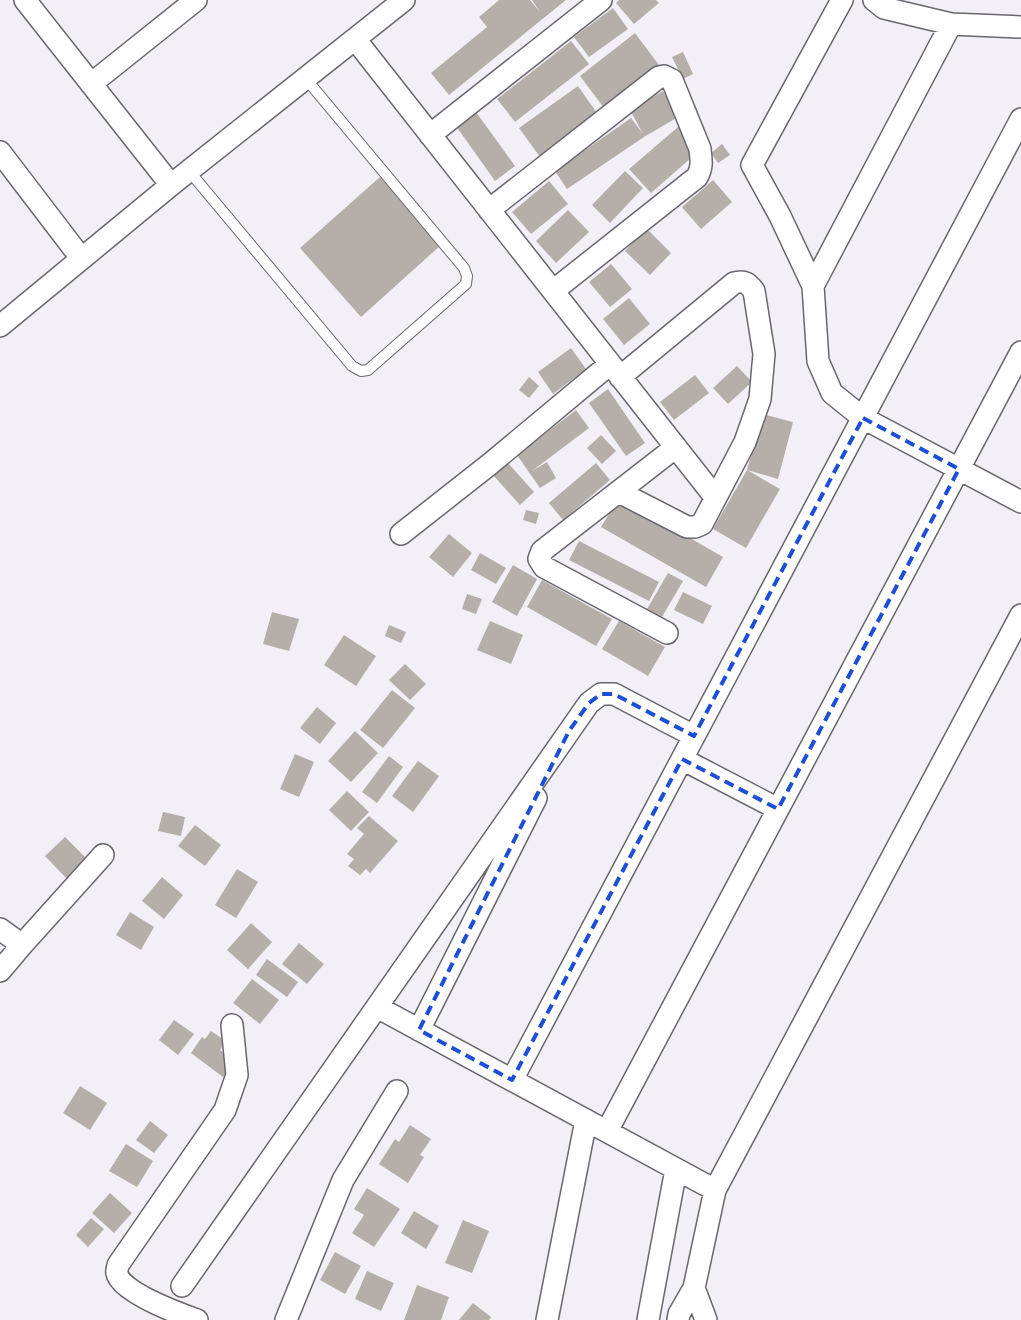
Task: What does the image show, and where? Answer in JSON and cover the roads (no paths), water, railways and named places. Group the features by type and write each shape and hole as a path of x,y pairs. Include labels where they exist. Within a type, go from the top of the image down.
{"street":[{"path":"25,0 171,185"},
{"path":"92,84 196,0"},
{"path":"0,326 171,185 404,0"},
{"path":"430,135 601,0"},
{"path":"842,0 752,165 780,216 813,286 818,361 832,393 863,418 1021,502"},
{"path":"874,0 884,8 952,24 1021,27"},
{"path":"813,286 952,24"},
{"path":"354,39 715,497"},
{"path":"489,210 660,77 664,76 672,80 700,149 701,166 697,177 553,291"},
{"path":"512,1080 1021,119"},
{"path":"1,154 82,258"},
{"path":"401,534 490,464 734,283 742,281 748,284 754,291 764,354 760,399 745,442 702,524 696,527 687,527 619,492"},
{"path":"607,1131 1021,352"},
{"path":"667,633 544,567 539,559 542,551 676,447"},
{"path":"678,1320 679,1314 694,1288 715,1190 1021,615"},
{"path":"182,1286 589,703 601,694 614,694 694,736"},
{"path":"419,1030 569,731"},
{"path":"682,759 778,809"},
{"path":"0,971 103,855"},
{"path":"0,929 22,945"},
{"path":"376,1007 715,1190"},
{"path":"197,1320 170,1311 133,1292 121,1282 117,1274 118,1265 225,1110 237,1075 232,1025"},
{"path":"286,1320 343,1180 397,1091"},
{"path":"547,1320 586,1120"},
{"path":"648,1320 676,1169"},
{"path":"694,1288 706,1320"}],"lane":[{"path":"190,171 352,366 361,371 368,370 466,284 467,276 464,268 306,78"}]}
